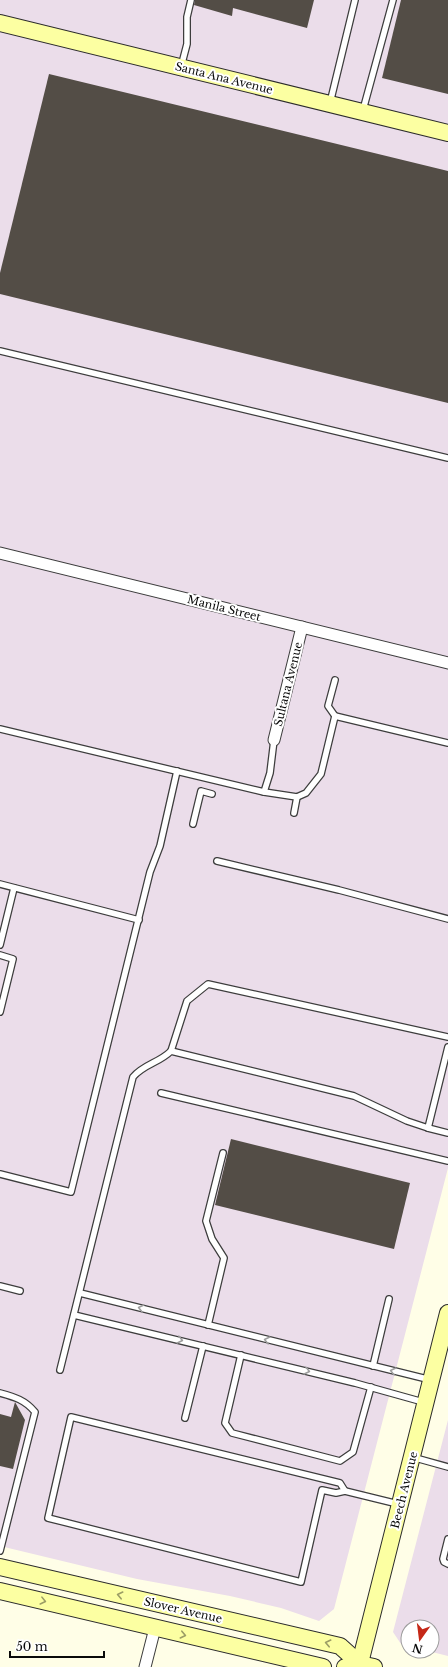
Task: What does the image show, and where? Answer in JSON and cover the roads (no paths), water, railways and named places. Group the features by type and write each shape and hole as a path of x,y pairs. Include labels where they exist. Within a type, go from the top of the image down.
{"main road":[{"name":"Santa Ana Avenue","path":"0,23 448,133"},
{"name":"Beech Avenue","path":"360,1666 448,1313"},
{"name":"Slover Avenue","path":"0,1567 340,1646 360,1666"},
{"path":"0,1591 323,1667"}],"street":[{"name":"Manila Street","path":"0,554 448,663"},
{"name":"Sultana Avenue","path":"274,740 302,627"},
{"path":"145,1667 155,1628"}],"lane":[{"path":"181,67 187,44 187,17 191,0"},
{"path":"330,104 355,0"},
{"path":"363,112 392,0"},
{"path":"0,351 448,458"},
{"path":"0,729 264,792 297,797 306,793 321,774 334,716 328,706 335,680"},
{"path":"334,716 448,743"},
{"path":"264,792 270,773 274,740"},
{"path":"0,1174 71,1192 150,872 160,846 177,771"},
{"path":"193,824 201,791 212,794"},
{"path":"294,813 297,797"},
{"path":"217,861 339,890 448,919"},
{"path":"0,884 139,920"},
{"path":"0,944 14,888"},
{"path":"0,955 13,959 0,1012"},
{"path":"60,1370 133,1077 147,1065 164,1059 171,1052 187,1001 208,984 448,1037"},
{"path":"428,1128 448,1047"},
{"path":"171,1052 354,1096 407,1121 448,1133"},
{"path":"161,1092 448,1161"},
{"path":"208,1325 224,1258 212,1239 206,1221 223,1153"},
{"path":"0,1286 20,1291"},
{"path":"80,1293 431,1380"},
{"path":"373,1366 389,1299"},
{"path":"74,1314 371,1387 426,1402"},
{"path":"185,1418 203,1346"},
{"path":"241,1355 225,1424 232,1434 340,1460 353,1452 371,1387"},
{"path":"0,1393 22,1400 35,1412 0,1551"},
{"path":"345,1491 340,1483 71,1417 48,1518 301,1582 322,1490 336,1493 345,1491 400,1504"},
{"path":"412,1457 448,1467"},
{"path":"448,1539 443,1559 444,1562 448,1564"}]}
